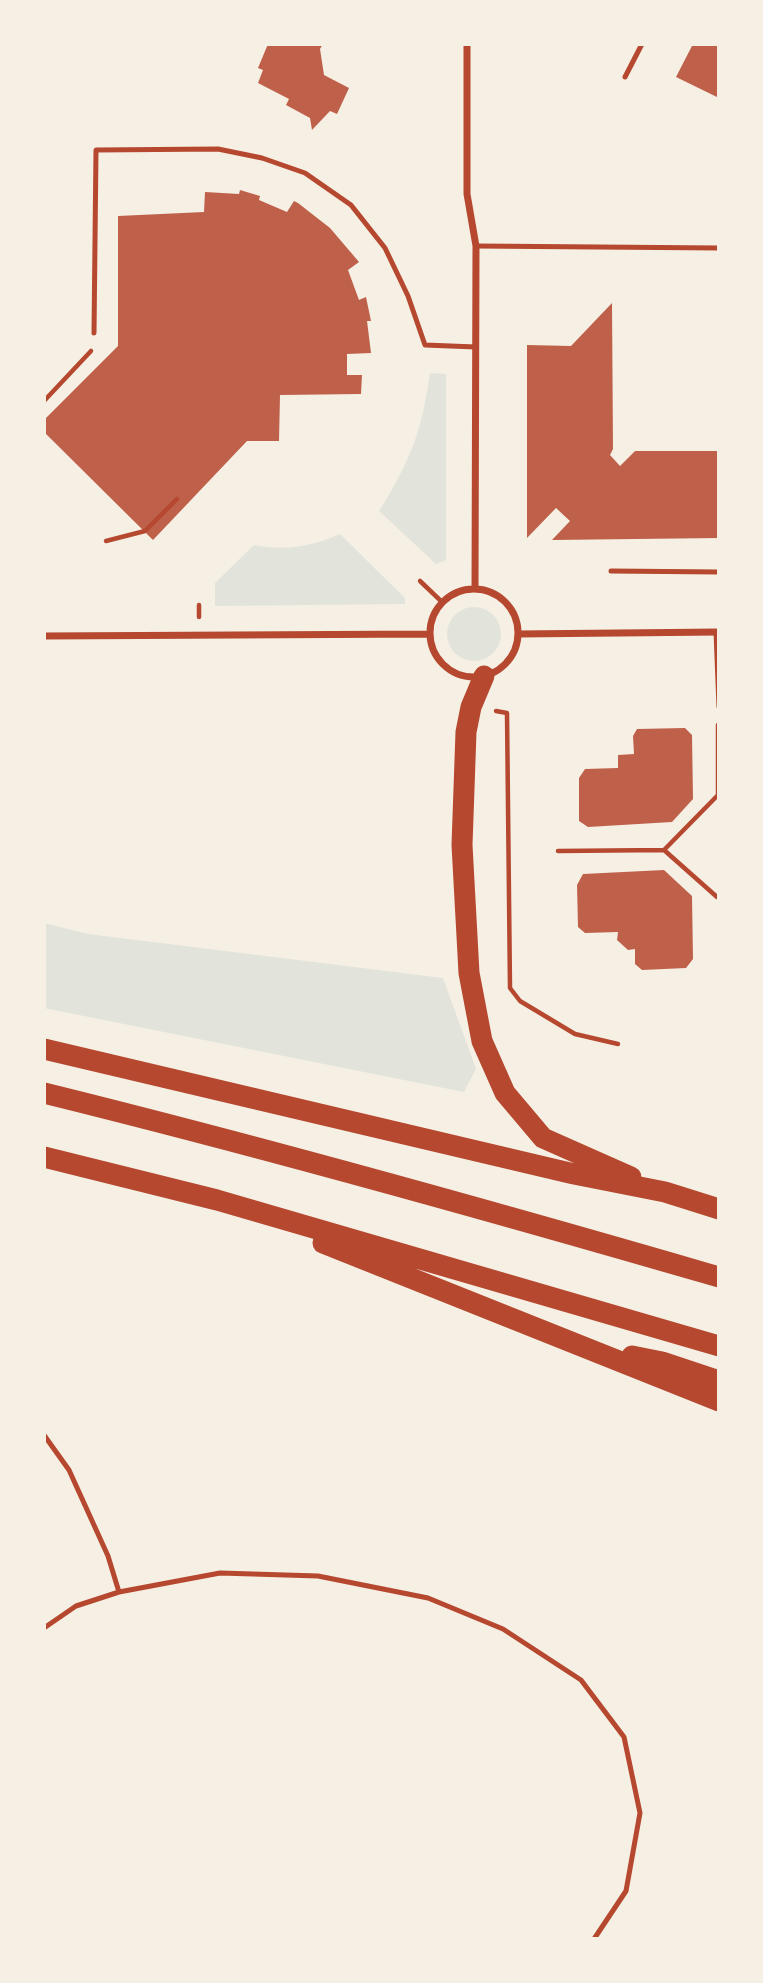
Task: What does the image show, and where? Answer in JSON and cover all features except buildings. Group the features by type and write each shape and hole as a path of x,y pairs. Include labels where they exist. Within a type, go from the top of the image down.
{"highway":[{"path":"484,676 471,707 466,732 462,845 469,973 482,1041 505,1093 543,1138 665,1192"},
{"path":"44,1049 574,1174 665,1192 719,1209"},
{"path":"44,1093 180,1126 455,1200 719,1277"},
{"path":"44,1157 217,1200 719,1346"},
{"path":"217,1200 719,1401"},
{"path":"565,1341 662,1362 719,1381"}],"street":[{"path":"467,44 467,194 476,246 475,589"},
{"path":"475,589 501,598 516,620 518,634 515,648 498,670 484,676 472,677 447,668 438,659 429,634 435,611 442,602 463,590 475,589"},
{"path":"518,634 718,632"},
{"path":"44,636 429,634"}],"lane":[{"path":"625,77 642,44"},
{"path":"94,333 96,150 218,149 262,158 305,173 351,205 385,248 408,296 425,345 476,347"},
{"path":"476,246 719,248"},
{"path":"611,571 719,572"},
{"path":"718,632 719,707"},
{"path":"44,1435 69,1470 108,1556 119,1592"},
{"path":"44,1628 76,1606 119,1592 220,1573 318,1576 428,1598 503,1629 582,1680 624,1737 640,1813 626,1891 594,1939"}],"path":[{"path":"44,401 97,345"},
{"path":"106,541 145,531 177,499"},
{"path":"420,581 442,602"},
{"path":"471,707 508,713 510,988 520,1002 575,1034 618,1044"},
{"path":"664,850 719,795 719,707"},
{"path":"558,851 664,850 718,897 719,895"}],"shaded area":[{"path":"430,373 446,374 446,560 436,564 379,511 407,461 419,429"},
{"path":"340,534 405,598 405,604 215,606 215,583 254,545 298,547"},
{"path":"474,607 493,615 501,634 493,653 474,661 455,653 447,634 455,615"},
{"path":"44,923 88,934 443,978 476,1069 464,1092 44,1008"}]}
